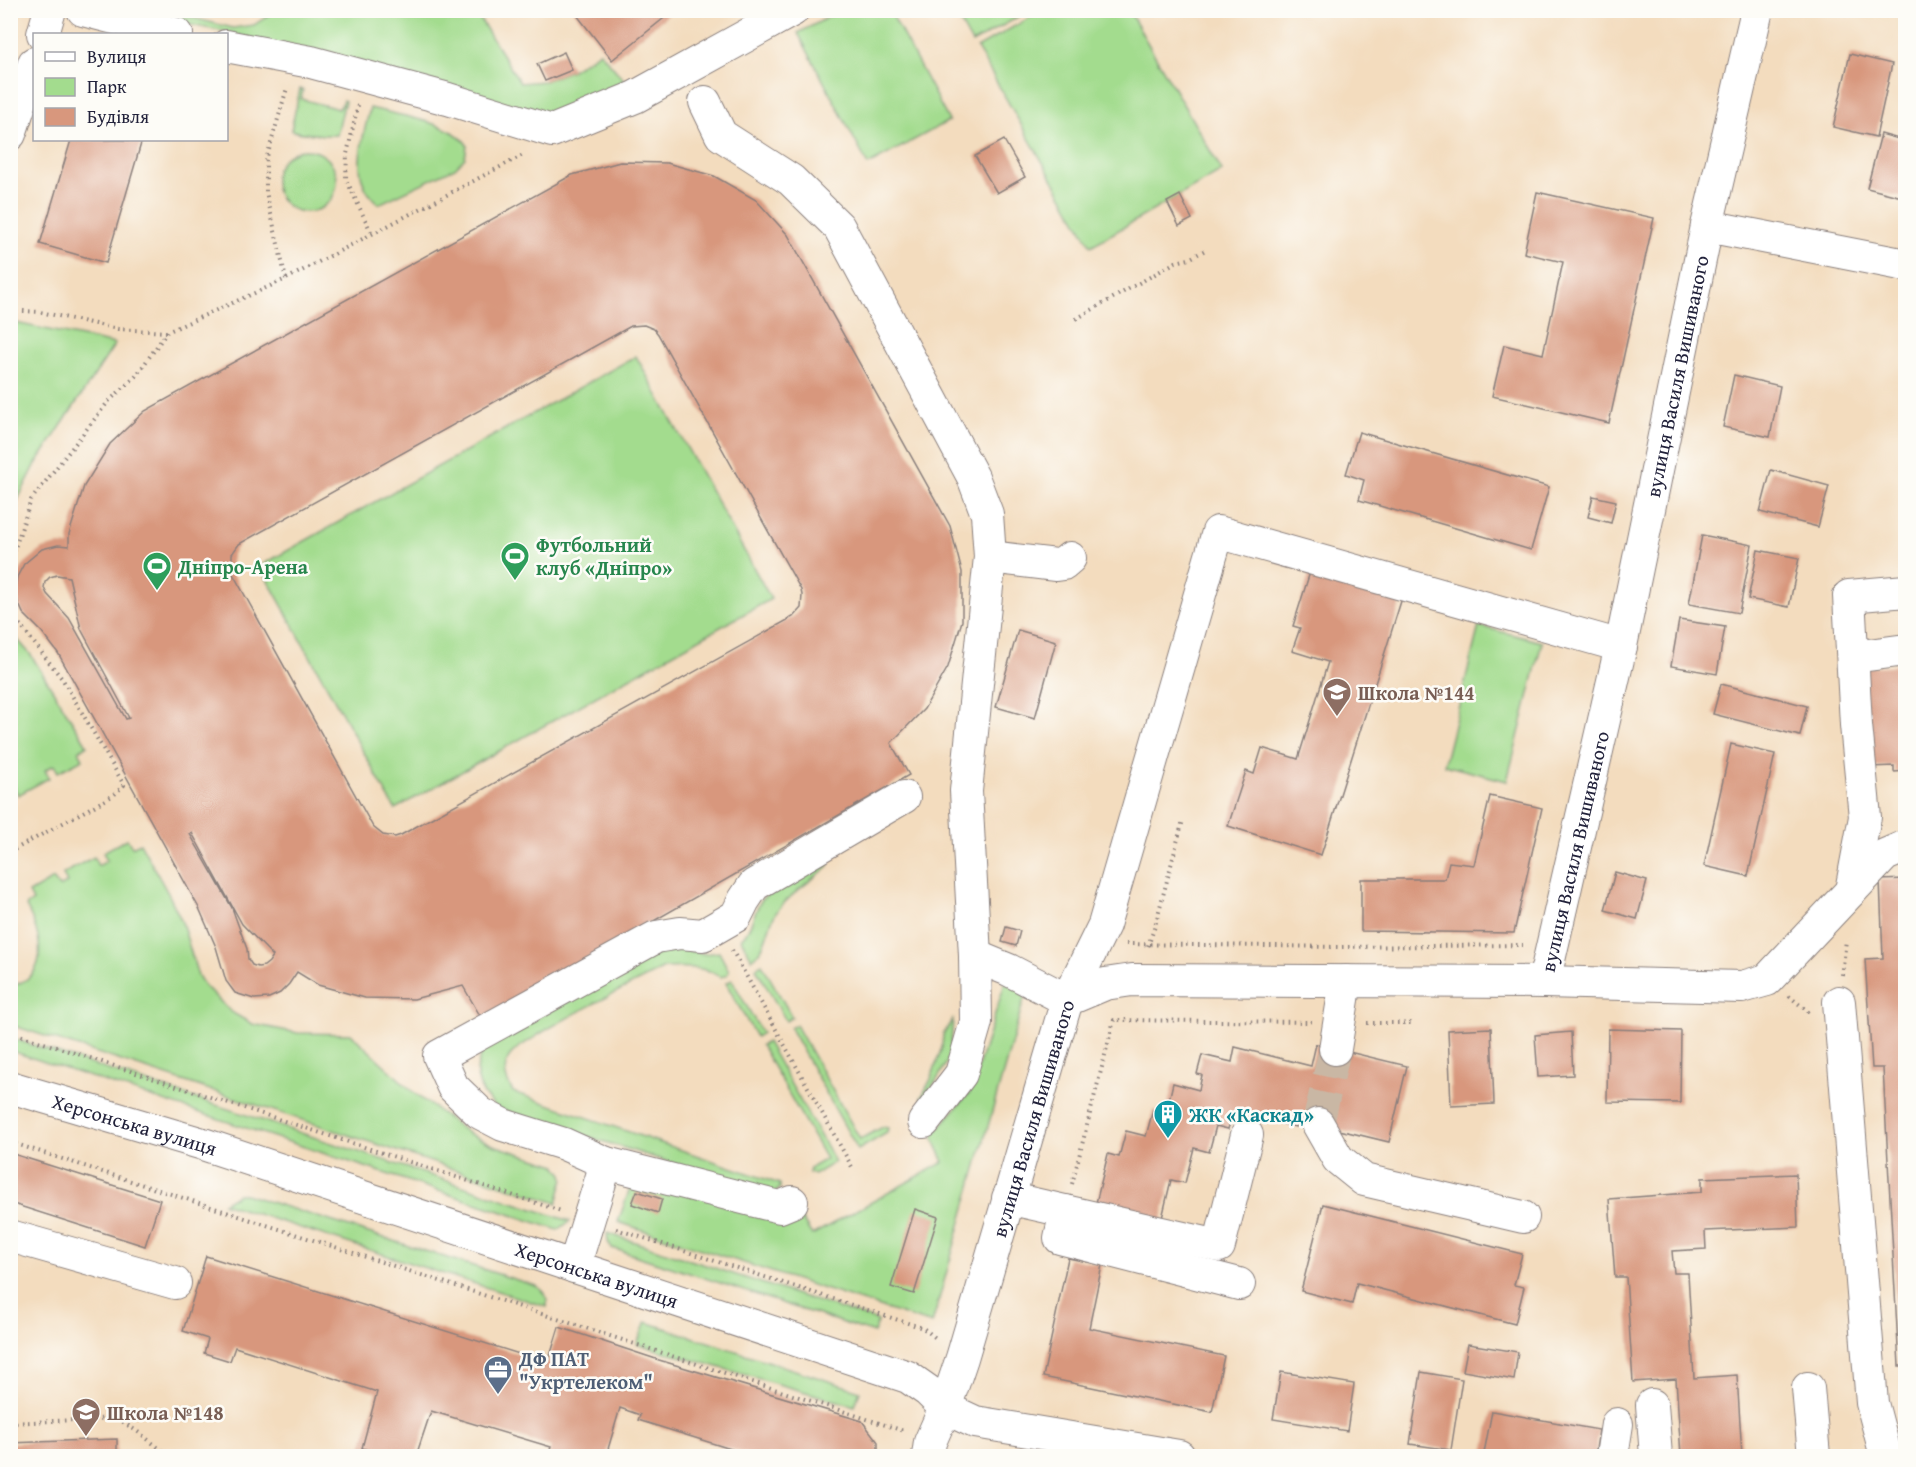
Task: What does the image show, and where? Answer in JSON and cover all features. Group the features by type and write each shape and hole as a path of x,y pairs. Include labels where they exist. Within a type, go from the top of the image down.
{"street":[{"path":"84,10 173,33"},
{"path":"228,46 311,62 448,99 552,131 635,97 793,10"},
{"name":"вулиця Василя Вишиваного","path":"929,1449 962,1358 1067,1000 1105,984 1132,980 1544,982 1622,646 1707,226 1757,10"},
{"path":"10,134 33,66"},
{"path":"705,102 722,135 791,180 839,227 973,477 987,514 990,557 966,791 975,956 976,1022 961,1074 924,1122"},
{"path":"1707,226 1905,265"},
{"path":"975,956 1010,970 1067,1000 1104,925 1218,532 1622,646"},
{"path":"990,557 1056,565 1064,564 1070,558"},
{"path":"1851,892 1865,817 1856,725 1849,596 1905,591"},
{"path":"1853,657 1905,650"},
{"path":"792,1202 780,1207 606,1163 564,1144 503,1125 480,1113 453,1087 439,1056 656,937 680,933 703,935 736,916 754,885 904,797"},
{"path":"1544,982 1742,987 1767,980 1885,855 1905,846"},
{"path":"1336,1035 1346,981"},
{"path":"1839,1002 1872,1403 1886,1456"},
{"name":"Херсонська вулиця","path":"10,1087 203,1144 908,1377 928,1391 945,1408 975,1422 1179,1456"},
{"path":"1318,1124 1338,1159 1364,1180 1523,1218"},
{"path":"1008,1198 1219,1246 1247,1135"},
{"path":"574,1267 606,1163"},
{"path":"1066,1211 1060,1238 1239,1284"},
{"path":"10,1236 175,1283"},
{"path":"1808,1388 1814,1456"},
{"path":"1652,1405 1656,1456"},
{"path":"1612,1456 1617,1424"}],"path":[{"path":"286,279 266,192 266,160 287,86"},
{"path":"358,104 347,154 346,179 372,234"},
{"path":"23,312 40,312 118,329 167,332 286,279 534,150"},
{"path":"1076,319 1176,262 1189,259 1207,249"},
{"path":"10,563 31,500 108,402 136,376 167,332"},
{"path":"10,609 63,680 124,784 114,795 10,852"},
{"path":"1149,944 1183,820"},
{"path":"1839,1002 1846,936"},
{"path":"1094,943 1340,947 1523,945 1532,939"},
{"path":"735,955 852,1167"},
{"path":"1767,980 1843,1038"},
{"path":"1074,1172 1114,1020 1336,1035 1412,1023"},
{"path":"10,1032 923,1328 962,1358"},
{"path":"10,1142 890,1426 929,1449"},
{"path":"10,1423 117,1418 169,1456"}],"green space":[{"path":"129,11 165,11 233,28 254,25 275,11 475,11 520,83 545,81 572,70 600,52 630,87 546,122 231,33"},
{"path":"840,11 890,11 949,121 868,165 798,33"},
{"path":"954,11 1029,11 972,43"},
{"path":"1041,11 1129,11 1222,171 1091,246 977,48"},
{"path":"300,89 303,90 301,99 339,109 343,100 345,101 337,135 291,130"},
{"path":"370,108 423,120 450,130 467,145 465,158 455,168 379,204 363,184 360,172 361,147"},
{"path":"306,150 323,155 328,159 332,164 337,181 332,198 328,203 323,207 306,212 289,207 284,203 280,198 275,181 280,164 284,159 289,155"},
{"path":"11,322 115,344 36,464 11,513"},
{"name":"Футбольний клуб «Дніпро»","path":"636,356 771,599 395,809 260,566"},
{"path":"1479,626 1542,642 1507,781 1444,765"},
{"path":"10,631 31,655 87,745 79,751 83,759 58,772 54,765 45,770 49,778 18,795 14,787 10,789"},
{"path":"127,839 132,847 140,843 169,895 182,922 198,976 231,1012 252,1024 298,1033 351,1034 414,1093 468,1133 493,1145 556,1165 564,1178 557,1203 11,1025 11,986 24,981 33,973 40,953 36,929 26,906 33,901 29,893 53,879 59,887 67,883 63,874 94,857 98,866 107,861 103,852"},
{"path":"827,857 829,866 795,892 778,910 762,948 752,959 741,939 748,930 763,898"},
{"path":"678,948 705,954 719,952 729,971 727,975 721,977 709,971 694,968 664,968 569,1017 519,1047 507,1062 505,1071 508,1083 513,1092 780,1184 780,1188 775,1193 764,1192 497,1108 480,1087 478,1062 487,1045 656,953"},
{"path":"762,964 792,1017 786,1021 756,968"},
{"path":"732,980 762,1033 756,1037 726,983"},
{"path":"1005,983 1026,992 932,1324 618,1222 630,1188 644,1184 798,1213 812,1235 944,1162 933,1138 935,1132 970,1092"},
{"path":"953,1019 950,1056 923,1099 921,1098 931,1079 942,1047 943,1035"},
{"path":"796,1025 860,1139 883,1127 888,1128 887,1133 858,1150 790,1028"},
{"path":"11,1038 570,1221 558,1230 11,1051"},
{"path":"767,1042 835,1162 814,1175 809,1173 810,1168 826,1159 761,1045"},
{"path":"238,1194 245,1194 536,1286 545,1294 547,1307 223,1203"},
{"path":"607,1233 878,1321 874,1333 612,1248 608,1242"},
{"path":"646,1322 860,1391 855,1406 637,1344"}],"building":[{"path":"573,10 674,10 612,60"},
{"path":"564,52 572,70 545,81 537,64"},
{"path":"1850,54 1892,64 1876,137 1833,127"},
{"path":"1881,134 1906,141 1906,183 1902,197 1867,188"},
{"path":"1004,140 1025,177 997,193 975,156"},
{"path":"71,141 142,141 106,263 40,244"},
{"name":"Дніпро-Арена","path":"620,162 667,163 714,176 756,200 788,235 950,526 962,572 962,621 948,667 924,709 891,743 909,775 482,1019 463,986 414,999 365,998 318,985 297,972 280,993 269,998 254,999 235,993 226,981 216,947 199,908 58,653 23,613 15,589 17,577 24,564 42,549 58,545 69,546 69,534 84,486 110,444 145,411 572,175","holes":["644,325 654,329 658,334 801,590 801,608 793,617 401,835 395,837 383,835 373,827 232,572 232,554 239,544 631,326","57,575 69,577 81,629 129,718 126,719 69,618 47,594 44,588 45,582","192,833 242,924 273,956 264,966 252,965 248,959 247,949 232,908 190,834"]},
{"path":"1537,192 1654,218 1609,423 1492,396 1504,345 1543,354 1563,262 1524,253"},
{"path":"1180,195 1192,219 1179,226 1167,202"},
{"path":"1734,375 1780,386 1770,437 1723,427"},
{"path":"1359,432 1549,487 1531,550 1359,500 1364,480 1346,474"},
{"path":"1771,470 1829,486 1818,527 1760,512"},
{"path":"1593,496 1616,501 1611,523 1588,517"},
{"path":"1702,535 1752,545 1739,613 1689,604"},
{"path":"1758,550 1799,558 1789,607 1748,599"},
{"path":"1311,569 1402,598 1321,855 1228,826 1246,771 1254,774 1262,748 1298,759 1328,662 1292,651 1300,628 1293,626"},
{"path":"1679,620 1725,627 1717,674 1671,666"},
{"path":"1018,630 1056,641 1035,718 996,707"},
{"path":"1906,665 1906,771 1894,772 1894,766 1869,767 1863,667"},
{"path":"1721,684 1807,706 1800,736 1713,714"},
{"path":"1731,744 1775,754 1748,876 1704,866"},
{"path":"1490,796 1542,808 1514,933 1361,931 1361,879 1445,879 1449,862 1474,865"},
{"path":"1615,872 1647,881 1637,919 1605,910"},
{"path":"1906,879 1906,1366 1899,1366 1883,1068 1872,1068 1865,959 1883,958 1880,880"},
{"path":"1006,927 1020,931 1016,946 1002,942"},
{"path":"1491,1028 1494,1104 1451,1106 1448,1030"},
{"path":"1608,1029 1681,1031 1680,1103 1607,1102"},
{"path":"1571,1032 1573,1075 1538,1077 1535,1035"},
{"name":"ЖК «Каскад»","path":"1316,1044 1407,1066 1389,1142 1298,1120 1296,1127 1233,1112 1228,1129 1216,1126 1209,1152 1194,1148 1185,1183 1171,1180 1159,1231 1095,1207 1108,1154 1119,1157 1126,1131 1146,1136 1153,1110 1166,1113 1173,1083 1199,1090 1202,1075 1197,1074 1202,1055 1232,1062 1235,1047 1311,1066"},
{"path":"10,1153 160,1200 145,1246 10,1203"},
{"path":"1796,1174 1798,1227 1705,1231 1706,1249 1672,1251 1674,1273 1688,1273 1694,1378 1737,1375 1742,1456 1681,1456 1676,1379 1633,1382 1626,1277 1615,1277 1609,1199 1702,1192 1702,1178"},
{"path":"637,1191 662,1199 658,1213 632,1204"},
{"path":"1323,1204 1522,1254 1514,1285 1524,1287 1515,1324 1357,1283 1352,1304 1301,1291"},
{"path":"915,1209 938,1217 914,1294 891,1287"},
{"path":"206,1256 548,1363 559,1327 659,1360 862,1421 878,1442 878,1456 753,1456 638,1420 640,1415 620,1408 606,1456 548,1456 551,1447 431,1411 416,1456 387,1456 362,1448 377,1392 235,1347 230,1361 204,1353 208,1339 183,1331"},
{"path":"1068,1258 1102,1265 1089,1328 1224,1356 1212,1412 1043,1377"},
{"path":"1468,1344 1518,1352 1514,1380 1463,1371"},
{"path":"1281,1372 1354,1384 1347,1431 1273,1419"},
{"path":"1421,1372 1462,1379 1451,1450 1410,1444"},
{"path":"1492,1411 1599,1430 1595,1456 1502,1456 1484,1453"},
{"path":"117,1439 117,1456 10,1456 10,1443"}],"tunnel":[{"path":"1318,1124 1335,1049"}],"place":[{"name":"Футбольний клуб «Дніпро»","path":"515,582"},
{"name":"Дніпро-Арена","path":"157,592"},
{"name":"Школа №144","path":"1337,718"},
{"name":"ЖК «Каскад»","path":"1168,1140"},
{"name":"ДФ ПАТ \"Укртелеком\"","path":"498,1396"},
{"name":"Школа №148","path":"86,1438"}]}
